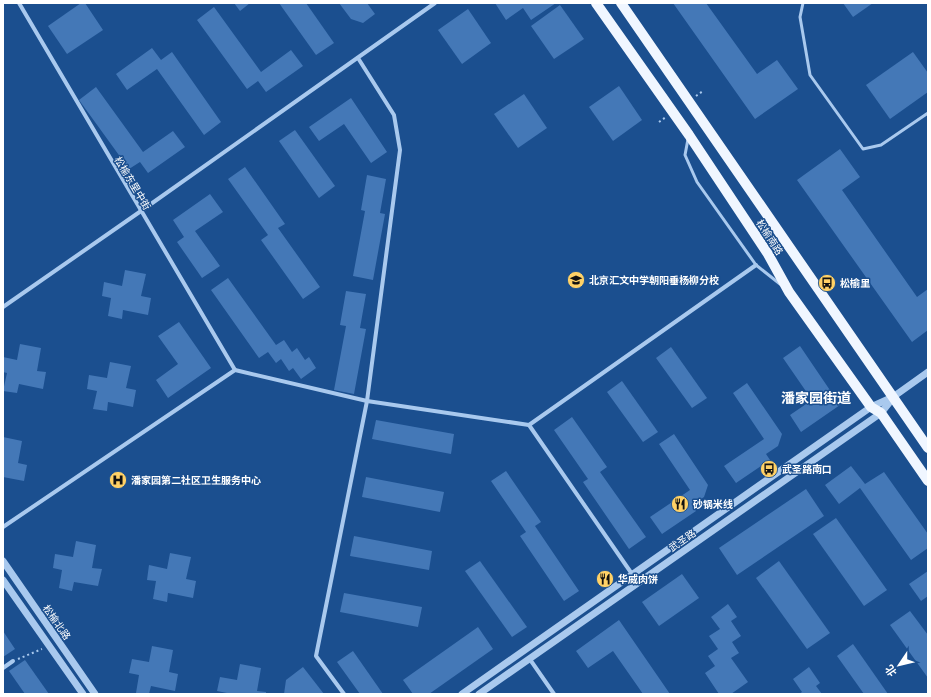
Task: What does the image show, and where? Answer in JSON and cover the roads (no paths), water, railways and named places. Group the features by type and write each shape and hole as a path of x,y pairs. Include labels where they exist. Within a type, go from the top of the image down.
{"main road":[{"name":"松榆南路","path":"596,3 689,135 768,254 790,292 871,407 881,413 928,481"},
{"name":"松榆南路","path":"621,3 928,448"}],"street":[{"name":"松榆东里中街","path":"19,3 235,370"},
{"path":"3,307 141,212 435,3"},
{"path":"344,694 316,656 367,401 400,150 394,115 358,58"},
{"path":"3,527 235,370 367,401 529,425 756,265"},
{"path":"893,397 928,372"},
{"name":"武圣路","path":"462,694 871,407 893,397"},
{"name":"武圣路","path":"479,694 881,413 893,397"},
{"path":"529,425 632,574"},
{"name":"松榆北路","path":"3,561 95,694"},
{"name":"松榆北路","path":"3,580 83,694"},
{"path":"529,658 554,694"},
{"path":"3,668 13,661"}],"lane":[{"path":"803,3 800,17 810,75 863,149 881,145 928,113"},
{"path":"689,135 685,155 698,182 756,265 790,292"}],"place":[{"name":"北京汇文中学朝阳垂杨柳分校","path":"576,280"},
{"name":"松榆里","path":"827,283"},
{"name":"武圣路南口","path":"769,469"},
{"name":"潘家园第二社区卫生服务中心","path":"118,480"},
{"name":"砂锅米线","path":"680,504"},
{"name":"华威肉饼","path":"605,579"}],"district":[{"name":"潘家园街道","path":"816,398"}]}
